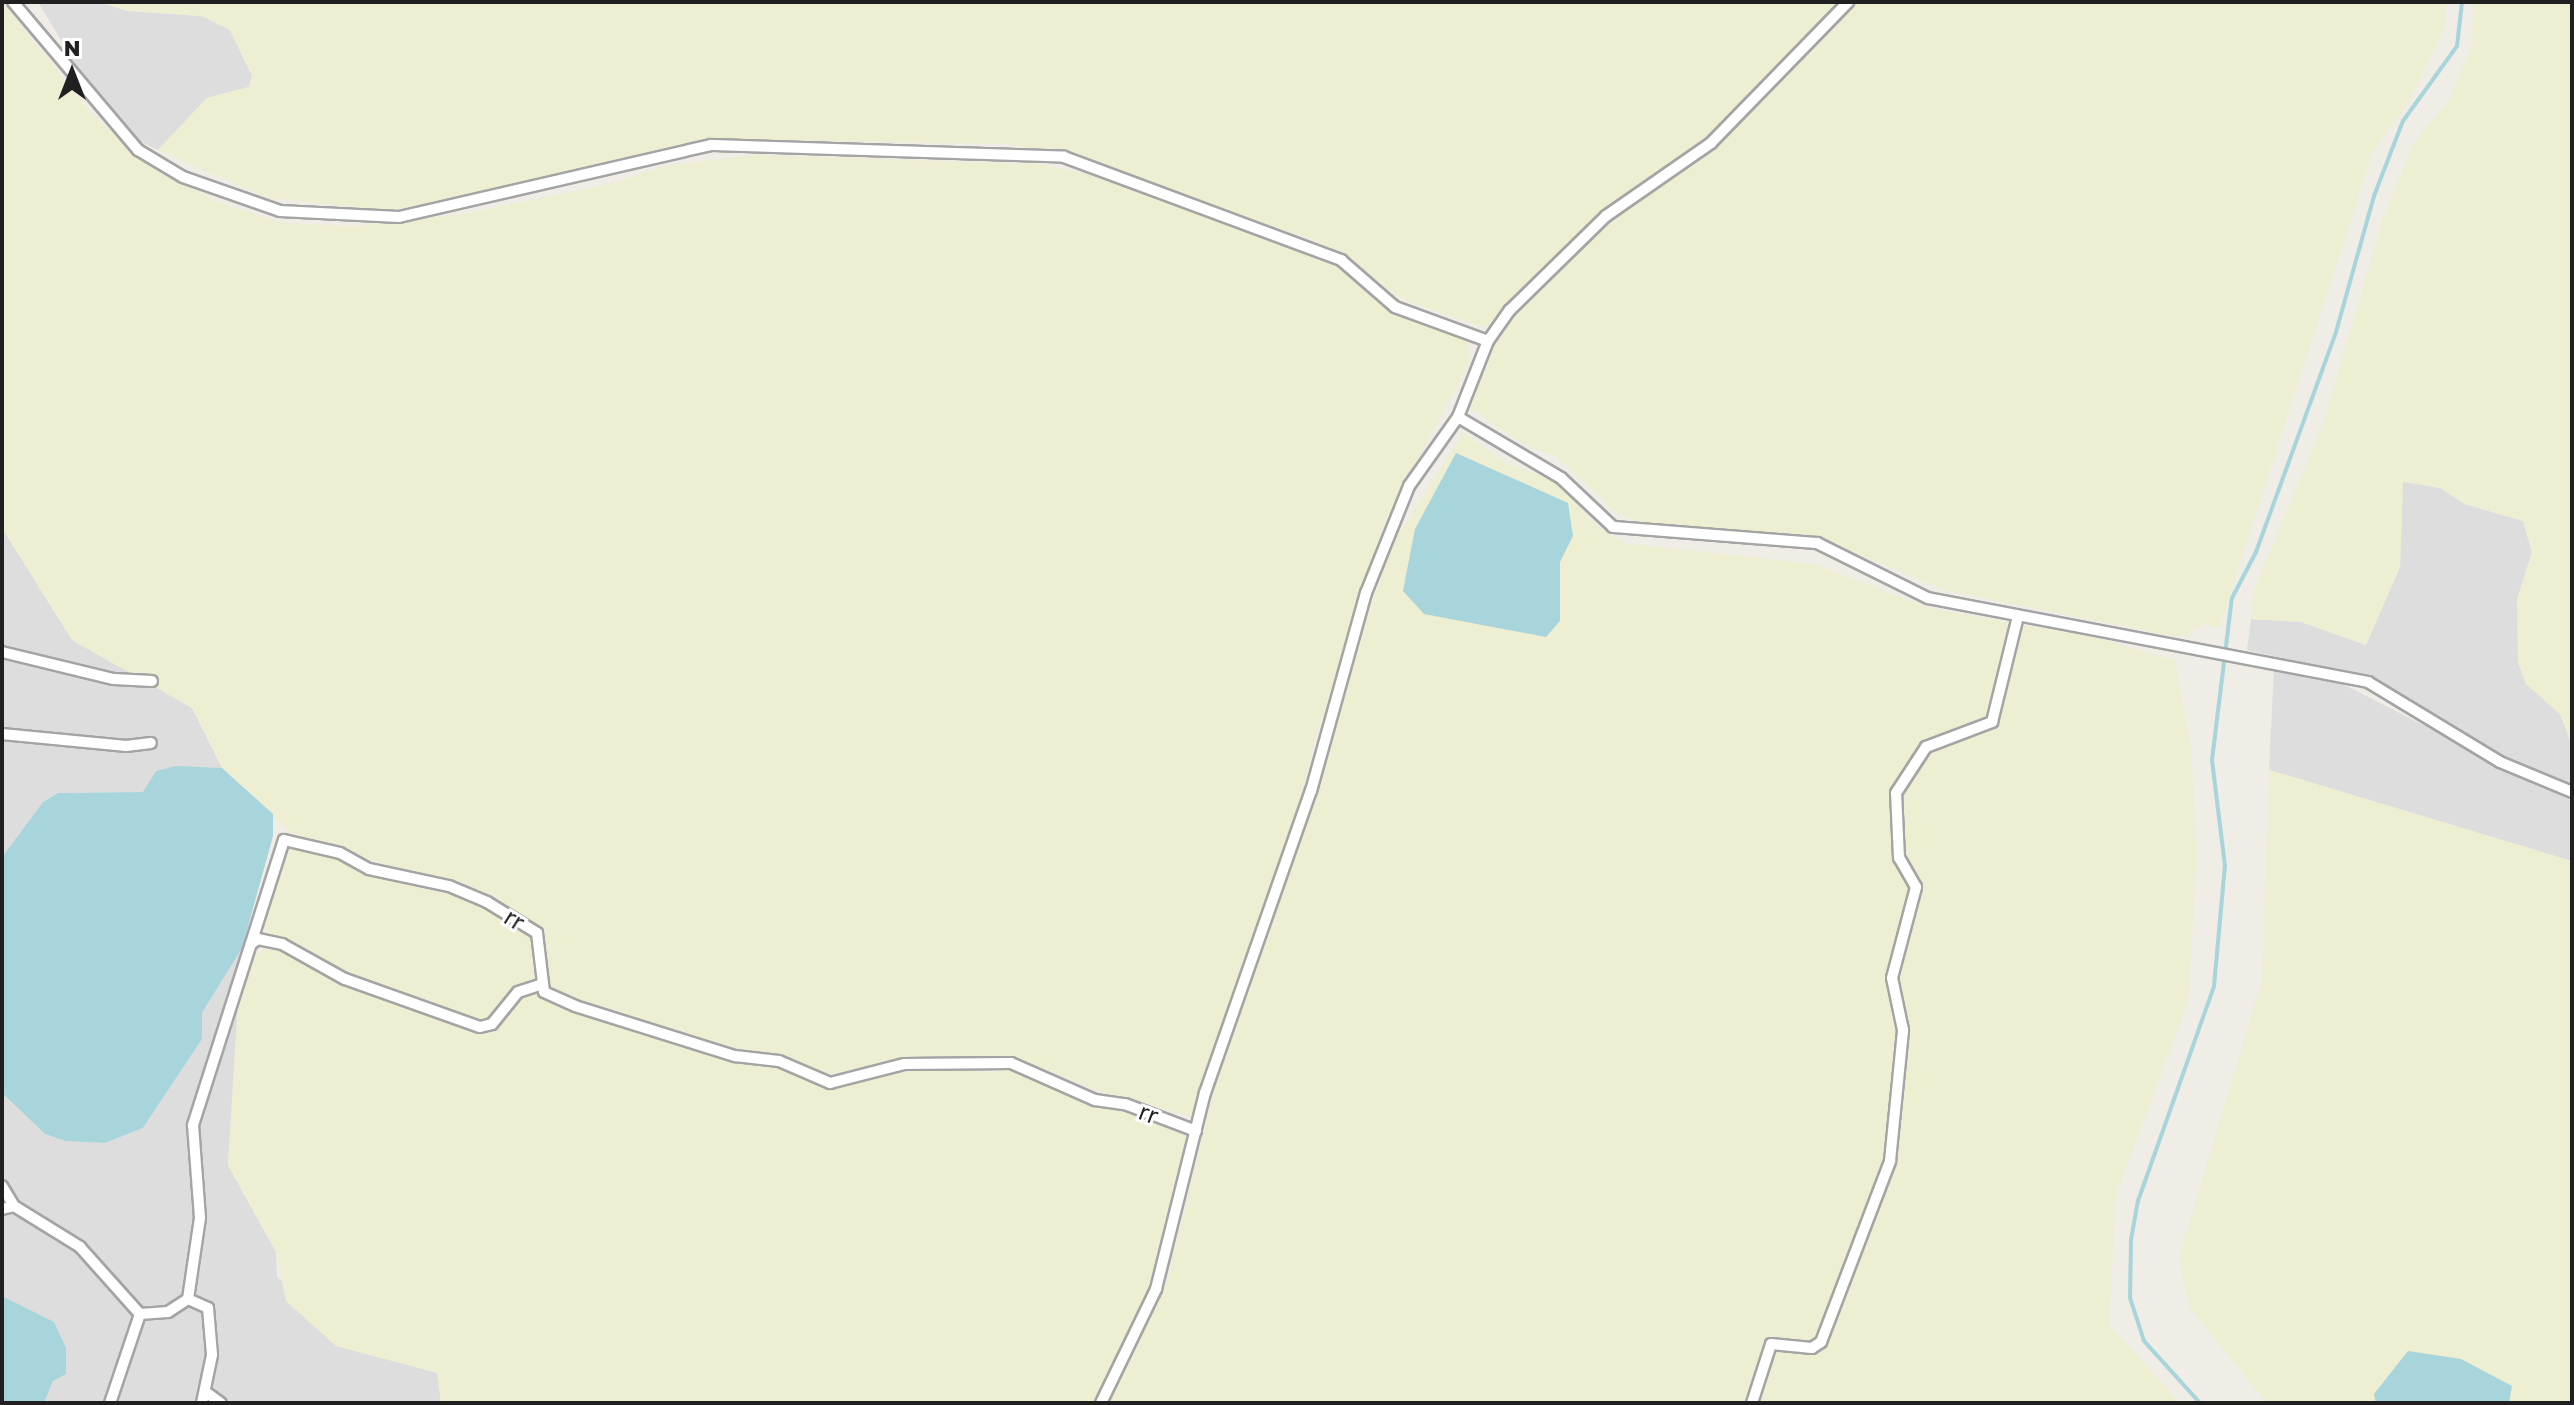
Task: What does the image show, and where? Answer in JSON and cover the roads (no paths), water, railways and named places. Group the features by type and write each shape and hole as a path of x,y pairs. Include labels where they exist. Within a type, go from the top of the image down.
{"street":[{"path":"13,2 138,150 183,177 280,211 399,217 711,145 1064,157 1341,260 1395,307 1488,341"},
{"path":"1101,1403 1156,1289 1196,1131 1311,791 1366,593 1409,486 1458,417 1488,341 1510,310 1606,216 1711,143 1848,2"},
{"path":"1458,417 1561,478 1613,527 1817,543 1928,598 2368,682 2500,762 2572,792"},
{"path":"1752,1403 1771,1344 1812,1348 1821,1342 1890,1161 1903,1030 1892,978 1916,887 1899,858 1896,793 1926,747 1992,722 2018,616"},
{"path":"2,652 114,679 152,681"},
{"path":"2,734 151,743"},
{"name":"rr","path":"188,1299 200,1218 193,1125 284,840 487,902 537,933 543,984 555,999 735,1056 779,1061 830,1083 904,1064 1011,1063 1095,1100 1125,1104 1196,1131"},
{"path":"251,944 258,939 282,944 345,979 480,1027 492,1024 518,992 543,984"},
{"path":"2,1186 14,1206 80,1247 140,1314"},
{"path":"2,1209 14,1206"},
{"path":"140,1314 168,1312 188,1299 208,1308 205,1398 221,1403"},
{"path":"110,1403 140,1314"}],"water":[{"path":"1456,453 1568,503 1573,536 1560,562 1560,621 1546,637 1424,614 1403,591 1415,529"},
{"path":"176,766 222,768 273,814 273,836 242,948 202,1013 202,1039 143,1128 105,1143 65,1141 45,1134 2,1093 2,857 43,802 58,793 143,792 156,771"},
{"path":"2,1296 54,1322 66,1348 66,1374 53,1381 44,1403 2,1403"},
{"path":"2408,1351 2461,1359 2512,1386 2509,1403 2376,1403 2374,1394"}],"waterway":[{"path":"2200,1403 2144,1341 2130,1298 2131,1240 2138,1201 2214,986 2225,866 2212,760 2232,598 2256,552 2336,332 2374,196 2403,121 2457,46 2462,2"}]}
